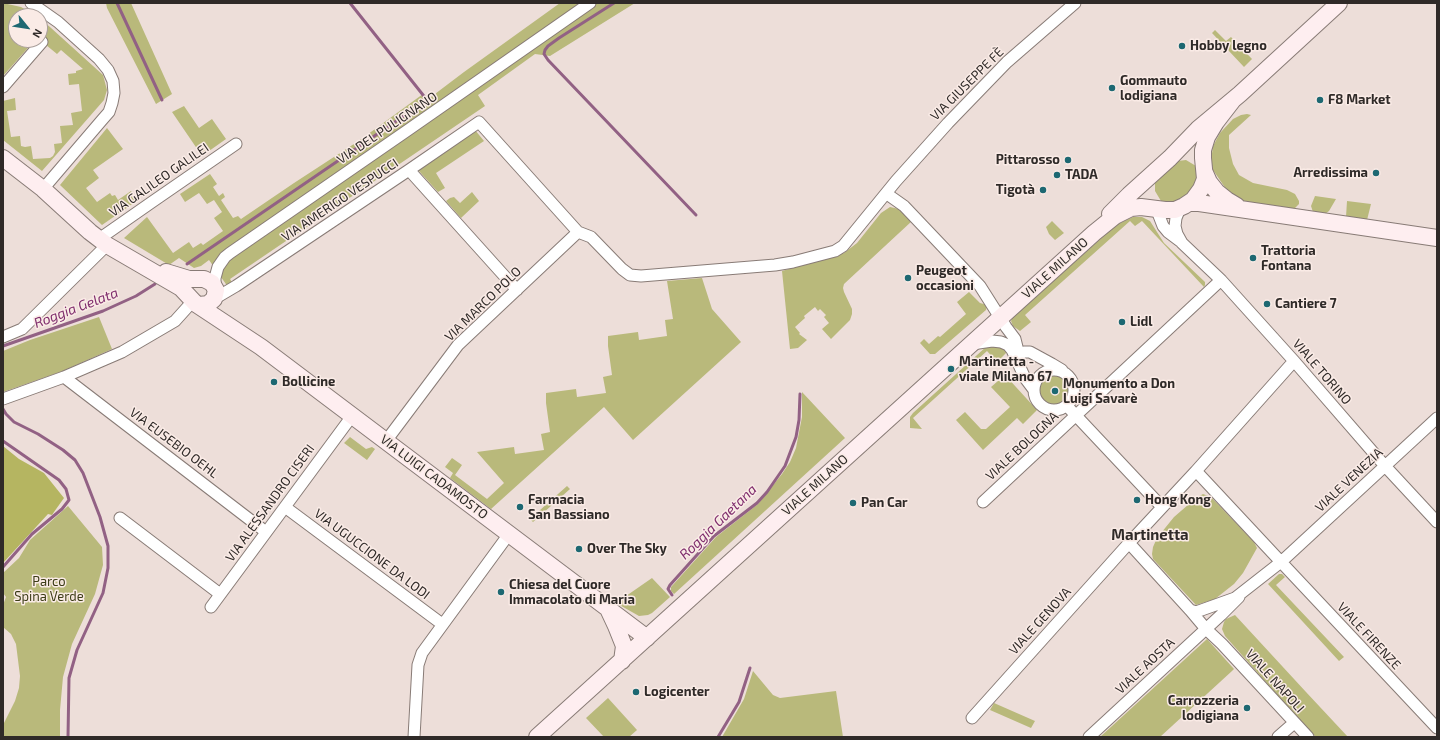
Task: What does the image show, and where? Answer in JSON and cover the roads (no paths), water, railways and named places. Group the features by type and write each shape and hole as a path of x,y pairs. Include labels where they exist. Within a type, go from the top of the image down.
{"street":[{"path":"32,3 58,22 99,59 108,70 113,81 114,94 109,112 43,189"},
{"name":"VIA DEL PULIGNANO","path":"214,292 215,278 218,267 230,253 590,3"},
{"name":"VIA GIUSEPPE FÈ","path":"479,122 578,232 591,237 626,273 635,276 784,264 835,251 843,246 921,151 953,117 1007,62 1075,3"},
{"name":"VIALE MILANO","path":"1094,233 1119,204 1170,158 1198,129 1233,100 1339,3"},
{"path":"3,87 37,48"},
{"name":"VIALE MILANO","path":"537,737 1094,233 1115,216 1126,210 1136,207 1165,210 1184,206 1197,196 1205,179 1203,150 1216,122 1233,100"},
{"name":"VIA AMERIGO VESPUCCI","path":"214,292 243,281 479,122"},
{"name":"VIA GALILEO GALILEI","path":"3,337 22,329 103,242 236,144"},
{"path":"1170,158 1181,154 1191,155 1199,160 1213,188 1222,197 1250,211"},
{"path":"3,158 43,189 103,242 134,260 180,277 208,280 214,292 208,304 194,301"},
{"path":"409,170 517,290"},
{"name":"VIALE MILANO","path":"1155,171 1148,191 1150,199 1156,208"},
{"path":"887,194 904,206 972,276 984,291 1016,341 1017,347 1015,357"},
{"path":"1184,206 1199,203 1437,238"},
{"name":"VIALE TORINO","path":"1182,243 1175,226 1176,218 1184,206"},
{"name":"VIALE TORINO","path":"1156,208 1161,223 1165,229 1221,280 1385,466 1437,522"},
{"name":"VIA MARCO POLO","path":"386,441 458,345 578,232"},
{"name":"VIA LUIGI CADAMOSTO","path":"134,260 177,285 194,301 261,347 647,638"},
{"path":"194,301 190,288 192,284 200,279"},
{"name":"VIALE BOLOGNA","path":"983,502 1221,280"},
{"name":"VIA LUIGI CADAMOSTO","path":"214,292 223,311 261,347"},
{"path":"3,399 64,377 122,352 168,326 194,301"},
{"path":"970,345 988,341 1001,342 1010,347 1025,378 1034,390"},
{"path":"1015,357 1024,352 1030,352 1062,371"},
{"path":"1196,471 1294,361"},
{"path":"1056,369 1062,371 1068,374 1072,379 1074,385 1073,398 1067,406 1057,410 1044,408 1035,397 1034,390 1038,377 1049,370 1056,369"},
{"name":"VIA EUSEBIO OEHL","path":"64,377 266,532"},
{"path":"1067,406 1162,507"},
{"name":"VIA ALESSANDRO CISERI","path":"211,606 352,416"},
{"name":"VIALE VENEZIA","path":"1241,594 1281,562 1437,418"},
{"name":"VIALE GENOVA","path":"972,718 1129,543 1196,471"},
{"name":"VIALE FIRENZE","path":"1196,471 1437,728"},
{"name":"VIA UGUCCIONE DA LODI","path":"285,507 442,624"},
{"path":"120,518 220,594"},
{"path":"414,737 418,665 425,647 509,534"},
{"name":"VIALE NAPOLI","path":"1129,543 1206,629 1222,644 1308,737"},
{"path":"1190,610 1200,612 1241,594"},
{"name":"VIALE AOSTA","path":"1089,737 1221,615 1241,594"},
{"name":"VIA LUIGI CADAMOSTO","path":"607,608 615,622 624,646 622,661"},
{"name":"VIALE NAPOLI","path":"1221,615 1217,621 1216,629 1222,644"},
{"path":"1278,737 1294,723"}],"waterway":[{"path":"117,3 162,100"},
{"path":"187,264 427,100 350,3"},
{"path":"614,3 548,46 544,54 548,60 696,215"},
{"name":"Roggia Gelata","path":"3,346 103,311 136,296 155,284"},
{"name":"Roggia Gaetana","path":"672,595 668,589 670,585 714,536 757,503 767,492 785,466 796,437 799,420 800,394"},
{"name":"Roggia Gelata","path":"3,409 14,422 38,434 63,450 75,460 83,473 100,517 108,546 108,568 103,593 77,650 69,678 68,737"},
{"path":"3,441 59,480 66,489 69,500 62,509 32,534 3,567"},
{"name":"Roggia Gaetana","path":"718,737 739,702 750,668"}],"place":[{"name":"Hobby legno","path":"1182,46"},
{"name":"Gommauto lodigiana","path":"1112,88"},
{"name":"F8 Market","path":"1320,100"},
{"name":"Pittarosso","path":"1068,160"},
{"name":"Arredissima","path":"1376,173"},
{"name":"TADA","path":"1057,175"},
{"name":"Tigotà","path":"1043,190"},
{"name":"Trattoria Fontana","path":"1253,258"},
{"name":"Peugeot occasioni","path":"908,278"},
{"name":"Cantiere 7","path":"1267,304"},
{"name":"Lidl","path":"1122,322"},
{"name":"Martinetta - viale Milano 67","path":"951,369"},
{"name":"Bollicine","path":"274,382"},
{"name":"Monumento a Don Luigi Savarè","path":"1055,391"},
{"name":"Hong Kong","path":"1137,500"},
{"name":"Pan Car","path":"853,503"},
{"name":"Farmacia San Bassiano","path":"520,507"},
{"name":"Over The Sky","path":"579,549"},
{"name":"Chiesa del Cuore Immacolato di Maria","path":"501,592"},
{"name":"Logicenter","path":"636,692"},
{"name":"Carrozzeria lodigiana","path":"1247,708"}],"district":[{"name":"Martinetta","path":"1150,535"}],"park label":[{"name":"Parco Spina Verde","path":"49,590"}]}
